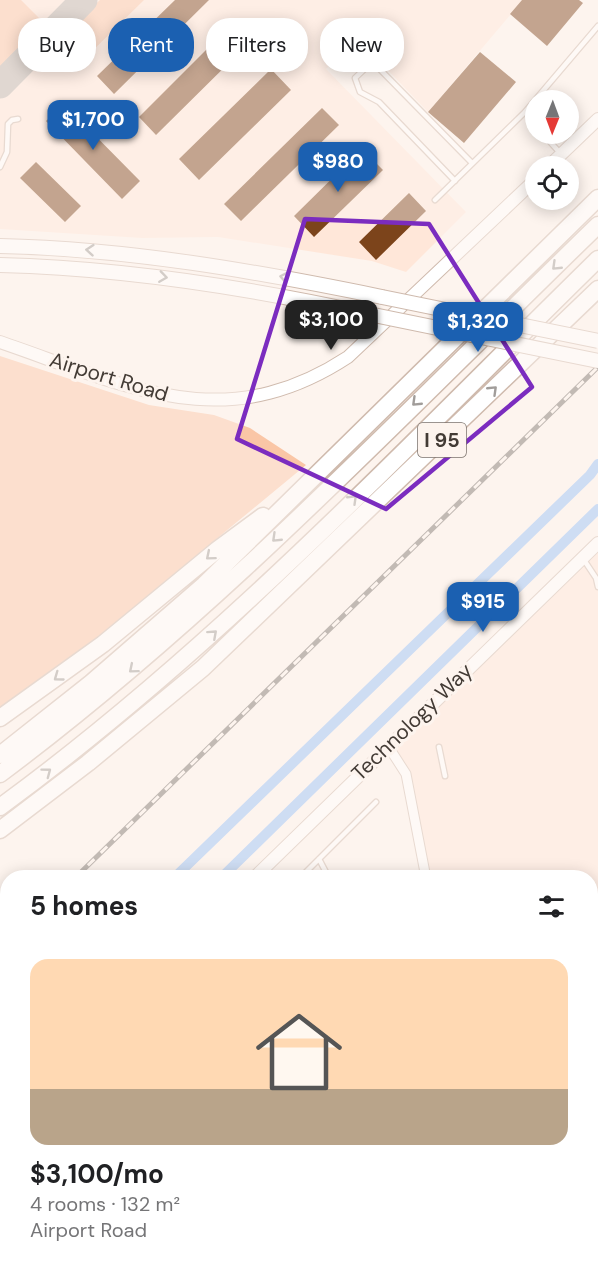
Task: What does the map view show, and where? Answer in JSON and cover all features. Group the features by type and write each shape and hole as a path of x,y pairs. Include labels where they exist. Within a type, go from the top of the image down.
{"highway":[{"path":"0,755 91,683 177,610 598,198"},
{"path":"0,774 124,676 202,608 598,225"},
{"path":"0,807 110,722 223,625 598,259"},
{"name":"I 95","path":"0,830 88,764 203,668 598,289"},
{"path":"0,718 103,644 217,550 308,483"}],"main road":[{"path":"0,246 93,250 204,263 598,341"},
{"path":"0,265 108,271 181,279 255,291 598,361"}],"street":[{"path":"562,154 598,118"},
{"name":"Airport Road","path":"0,342 137,389 168,397 222,401 287,389 327,371 357,350 525,190"},
{"name":"Technology Way","path":"262,870 598,543"},
{"path":"388,746 405,774 424,870"}],"lane":[{"path":"544,90 598,26"},
{"path":"361,72 355,78 360,92 379,102 454,181"},
{"path":"382,72 472,163"},
{"path":"435,200 525,112"},
{"path":"0,167 7,152 8,124 18,119"},
{"path":"552,144 562,154"},
{"path":"582,558 596,578 598,587"},
{"path":"439,747 445,776"},
{"path":"308,870 376,802"},
{"path":"319,859 325,870"}],"highlighted area":[{"path":"305,219 429,224 532,387 386,509 237,439"}],"shaded area":[{"path":"0,0 523,0 428,112 390,72 404,72 404,18 320,18 320,72 329,72 466,212 406,272 372,261 218,237 142,238 0,229"},
{"path":"0,0 21,0 39,18 18,18 18,53 0,71"},
{"path":"100,0 144,0 126,18 108,18 108,35 96,47 96,18 80,18"},
{"path":"0,356 149,405 214,415 250,428 306,465 54,673 0,708"},
{"path":"598,543 598,870 425,870 405,774 388,746"}],"building":[{"path":"175,0 209,0 191,18 157,18"},
{"path":"522,0 579,0 583,3 547,46 510,14"},
{"path":"206,50 206,72 220,72 156,135 139,117 184,72 194,72 194,62"},
{"path":"480,52 516,82 464,143 428,112"},
{"path":"108,65 108,72 136,72 114,94 97,76"},
{"path":"268,72 274,72 291,90 199,180 179,159"},
{"path":"64,104 140,181 122,199 46,121"},
{"path":"322,108 339,125 241,221 224,204"},
{"path":"362,149 383,170 314,237 294,216"},
{"path":"36,162 81,206 65,222 20,178"},
{"path":"409,193 426,211 376,260 359,242"}],"waterway":[{"path":"182,870 590,475 598,464"},
{"path":"229,870 598,509"}],"taxiway":[{"path":"0,85 84,0"}],"railway":[{"path":"83,870 598,367"}]}
